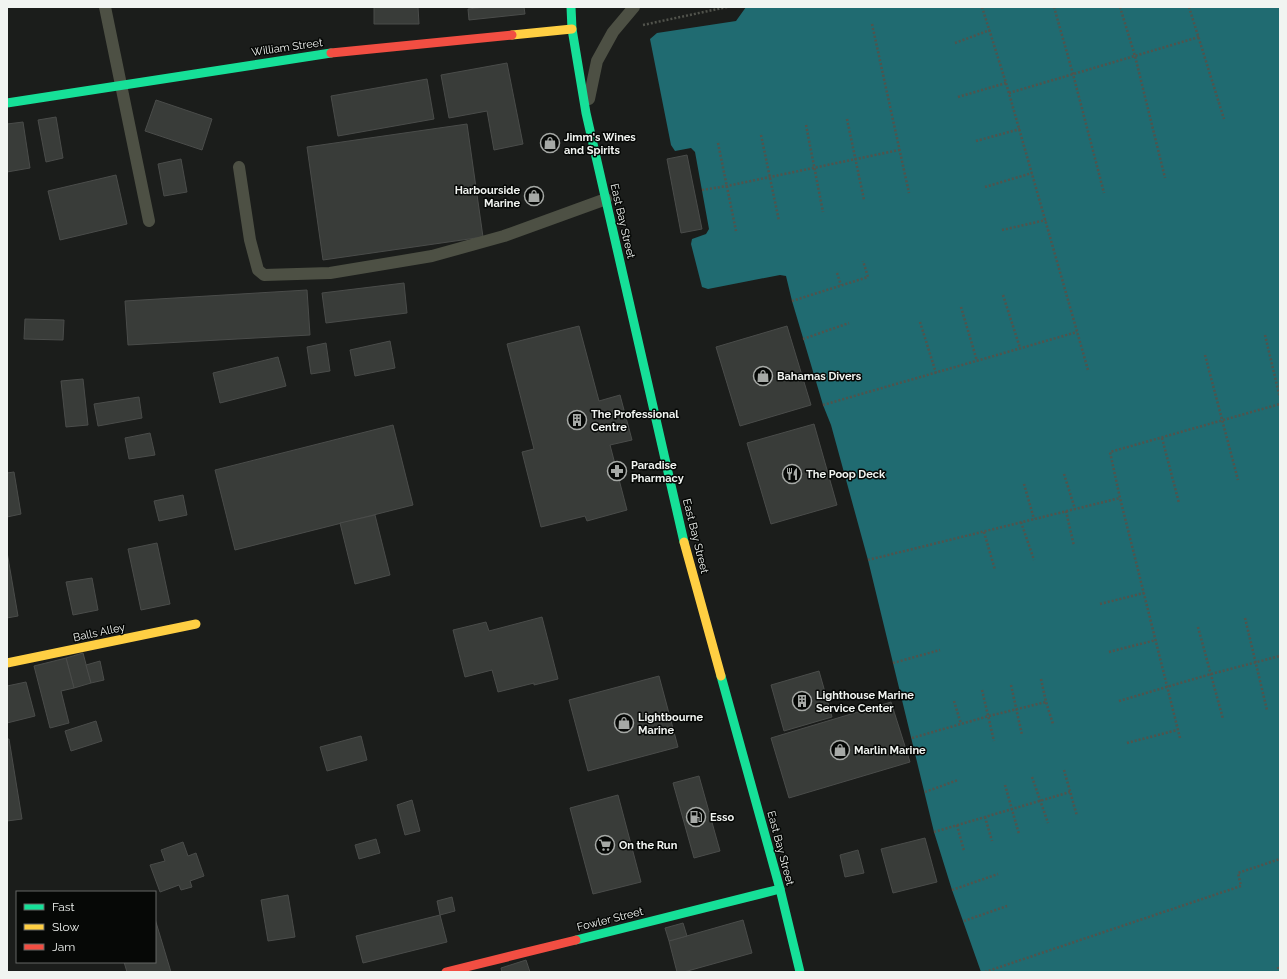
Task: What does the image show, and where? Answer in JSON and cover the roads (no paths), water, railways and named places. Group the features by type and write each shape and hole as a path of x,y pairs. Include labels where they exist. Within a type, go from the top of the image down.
{"main road":[{"name":"East Bay Street","path":"571,7 572,29 586,112 682,533 780,889 800,972"},
{"name":"William Street","path":"7,103 121,84 322,54 572,29"},
{"name":"Balls Alley","path":"7,663 196,624"},
{"name":"Fowler Street","path":"446,972 780,889"}],"lane":[{"path":"105,7 148,221"},
{"path":"586,112 597,61 613,32 634,7"},
{"path":"238,167 250,240 258,270 264,275 330,273 432,256 504,236 606,199"}],"water":[{"path":"746,7 1280,7 1280,972 981,972 952,890 934,832 868,560 831,425 823,405 786,276 780,275 708,289 702,287 691,244 692,239 706,234 709,229 695,152 691,148 675,151 671,145 650,39 657,33 736,21"}],"place":[{"name":"Jimm's Wines and Spirits","path":"550,143"},
{"name":"Harbourside Marine","path":"534,196"},
{"name":"Bahamas Divers","path":"763,376"},
{"name":"The Professional Centre","path":"577,420"},
{"name":"Paradise Pharmacy","path":"617,471"},
{"name":"The Poop Deck","path":"792,474"},
{"name":"Lighthouse Marine Service Center","path":"802,701"},
{"name":"Lightbourne Marine","path":"624,723"},
{"name":"Marlin Marine","path":"840,750"},
{"name":"Esso","path":"696,817"},
{"name":"On the Run","path":"605,845"}]}
